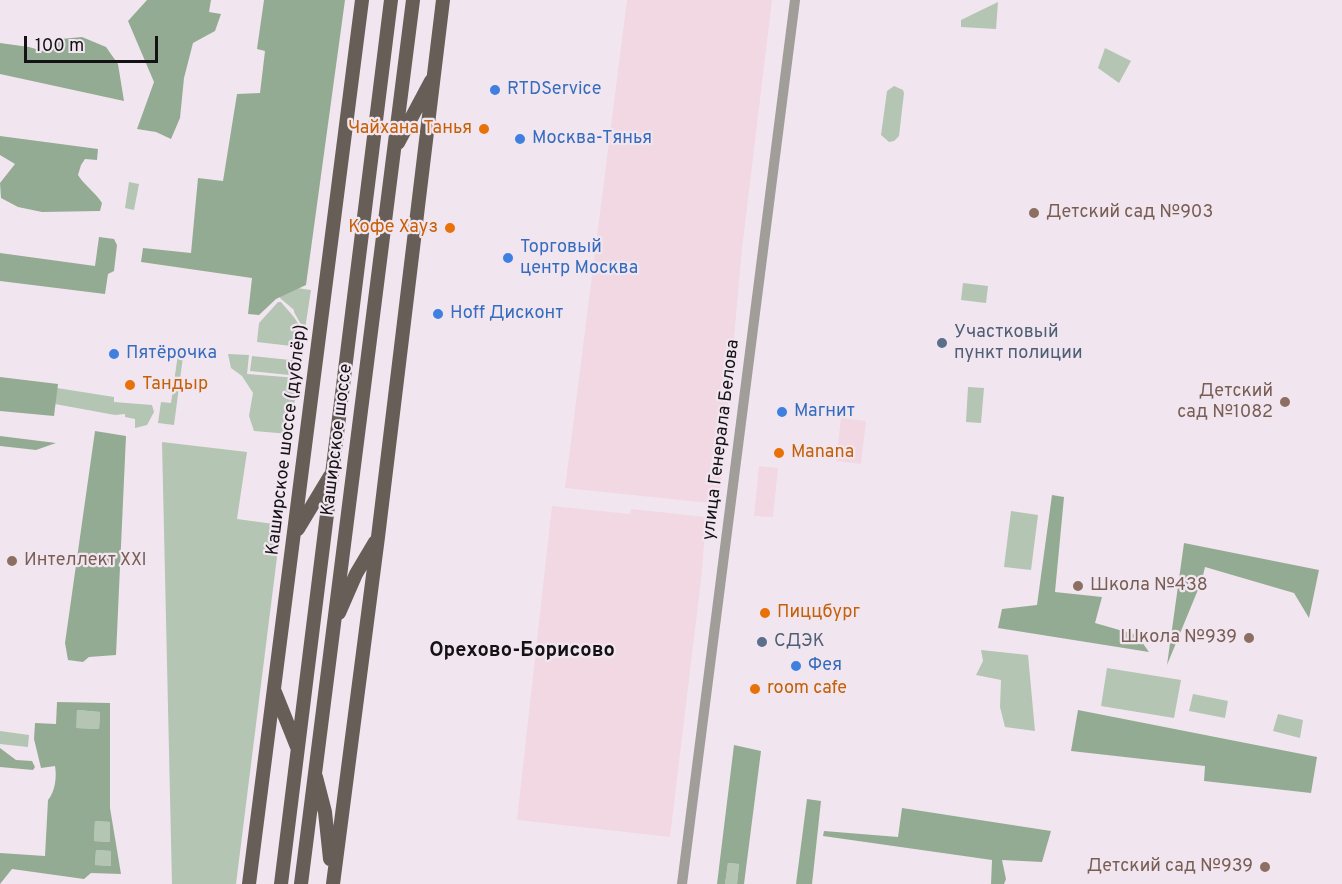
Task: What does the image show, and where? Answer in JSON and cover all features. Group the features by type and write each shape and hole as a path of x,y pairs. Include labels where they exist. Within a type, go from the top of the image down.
{"main road":[{"name":"Каширское шоссе (дублёр)","path":"249,884 362,0"},
{"name":"Каширское шоссе","path":"281,884 391,0"},
{"name":"Каширское шоссе","path":"301,884 412,0"},
{"path":"333,883 378,537 443,0"},
{"path":"392,153 434,74"},
{"path":"294,539 333,471"},
{"path":"333,628 356,574 378,537"},
{"path":"274,690 298,749"},
{"path":"314,770 325,812 333,883"}],"street":[{"name":"улица Генерала Белова","path":"682,884 795,0"}],"shaded area":[{"path":"627,0 772,0 742,249 719,504 565,488"},
{"path":"841,418 866,421 861,464 836,461"},
{"path":"759,466 778,468 773,517 754,516"},
{"path":"552,506 630,514 631,509 706,517 702,572 670,837 517,820"}],"green space":[{"path":"147,0 211,0 209,12 221,14 215,31 193,43 184,78 180,118 171,139 156,132 137,129 154,82 128,21"},
{"path":"264,0 345,0 306,285 276,299 259,315 248,314 252,278 141,262 143,248 191,253 198,178 223,181 237,94 260,93 265,51 257,49"},
{"path":"998,2 996,29 961,27 961,20"},
{"path":"82,37 106,47 118,64 124,101 0,74 0,43 50,53 61,39"},
{"path":"1105,48 1131,61 1119,83 1098,68"},
{"path":"894,86 903,90 904,93 899,136 889,142 881,135 887,91"},
{"path":"0,136 98,149 97,160 85,159 78,175 102,203 100,211 42,212 18,207 1,198 0,183 15,164 0,155"},
{"path":"129,182 139,184 134,210 125,208"},
{"path":"99,237 114,239 117,245 114,271 108,274 105,294 0,281 0,253 95,266"},
{"path":"963,283 988,286 986,303 961,300"},
{"path":"283,286 311,290 305,329 294,310 280,298"},
{"path":"278,302 281,302 297,322 300,347 257,342 259,323"},
{"path":"169,347 184,349 174,425 158,423 161,402 171,403 178,354 168,352"},
{"path":"228,354 249,355 247,374 298,378 290,434 254,431 249,416 253,393 242,376 231,368"},
{"path":"252,356 300,361 299,376 250,371"},
{"path":"0,377 58,384 54,416 0,411"},
{"path":"968,387 984,388 981,423 966,422"},
{"path":"57,388 114,397 114,402 152,405 154,412 147,425 135,428 135,419 125,417 125,414 115,415 55,404"},
{"path":"95,431 126,436 116,655 89,657 83,662 68,660 65,643"},
{"path":"0,436 56,443 36,450 0,446"},
{"path":"162,442 247,452 237,519 281,525 236,884 172,884"},
{"path":"1052,495 1064,497 1055,592 1102,597 1095,623 1137,635 1149,652 998,628 1002,609 1037,605"},
{"path":"1011,511 1038,515 1031,570 1004,567"},
{"path":"1184,543 1319,570 1309,618 1294,593 1205,567 1202,580 1167,665"},
{"path":"981,650 1028,655 1035,731 1005,727 1000,707 1001,680 976,675 983,661"},
{"path":"1107,668 1181,680 1174,718 1101,706"},
{"path":"1193,694 1228,701 1225,718 1189,711"},
{"path":"57,702 110,703 110,808 121,874 91,873 84,879 12,869 0,884 0,853 45,856 48,800 54,789 56,770 55,766 41,768 34,739 35,723 56,724","holes":["77,710 100,712 99,729 76,728","95,821 110,822 110,842 94,841","96,850 111,851 111,866 95,865"]},
{"path":"77,710 100,712 99,729 75,728"},
{"path":"1078,710 1317,757 1311,793 1204,781 1205,766 1071,751"},
{"path":"1278,714 1303,720 1300,738 1273,731"},
{"path":"0,731 29,735 28,747 0,744"},
{"path":"734,745 761,751 744,884 737,884 739,864 728,863 725,884 717,884"},
{"path":"0,748 16,760 32,761 35,767 33,770 0,767"},
{"path":"807,799 821,801 812,884 796,884"},
{"path":"902,808 1051,831 1042,862 1002,860 1006,879 1004,884 991,884 992,860 823,836 824,831 898,837"},
{"path":"95,821 110,822 110,842 94,841"},
{"path":"96,850 111,851 111,866 95,865"},
{"path":"728,863 739,864 737,884 725,884"}],"place":[{"name":"RTDService","path":"495,90"},
{"name":"Чайхана Танья","path":"484,129"},
{"name":"Москва-Тянья","path":"520,139"},
{"name":"Детский сад №903","path":"1034,213"},
{"name":"Кофе Хауз","path":"450,228"},
{"name":"Торговый центр Москва","path":"508,258"},
{"name":"Hoff Дисконт","path":"438,314"},
{"name":"Участковый пункт полиции","path":"942,343"},
{"name":"Пятёрочка","path":"114,354"},
{"name":"Тандыр","path":"130,385"},
{"name":"Детский сад №1082","path":"1285,402"},
{"name":"Магнит","path":"782,412"},
{"name":"Manana","path":"779,453"},
{"name":"Интеллект XXI","path":"12,561"},
{"name":"Школа №438","path":"1078,586"},
{"name":"Пиццбург","path":"765,613"},
{"name":"Школа №939","path":"1249,638"},
{"name":"СДЭК","path":"762,642"},
{"name":"Фея","path":"796,666"},
{"name":"room cafe","path":"755,689"},
{"name":"Детский сад №939","path":"1265,867"}],"district":[{"name":"Орехово-Борисово","path":"522,652"}]}
